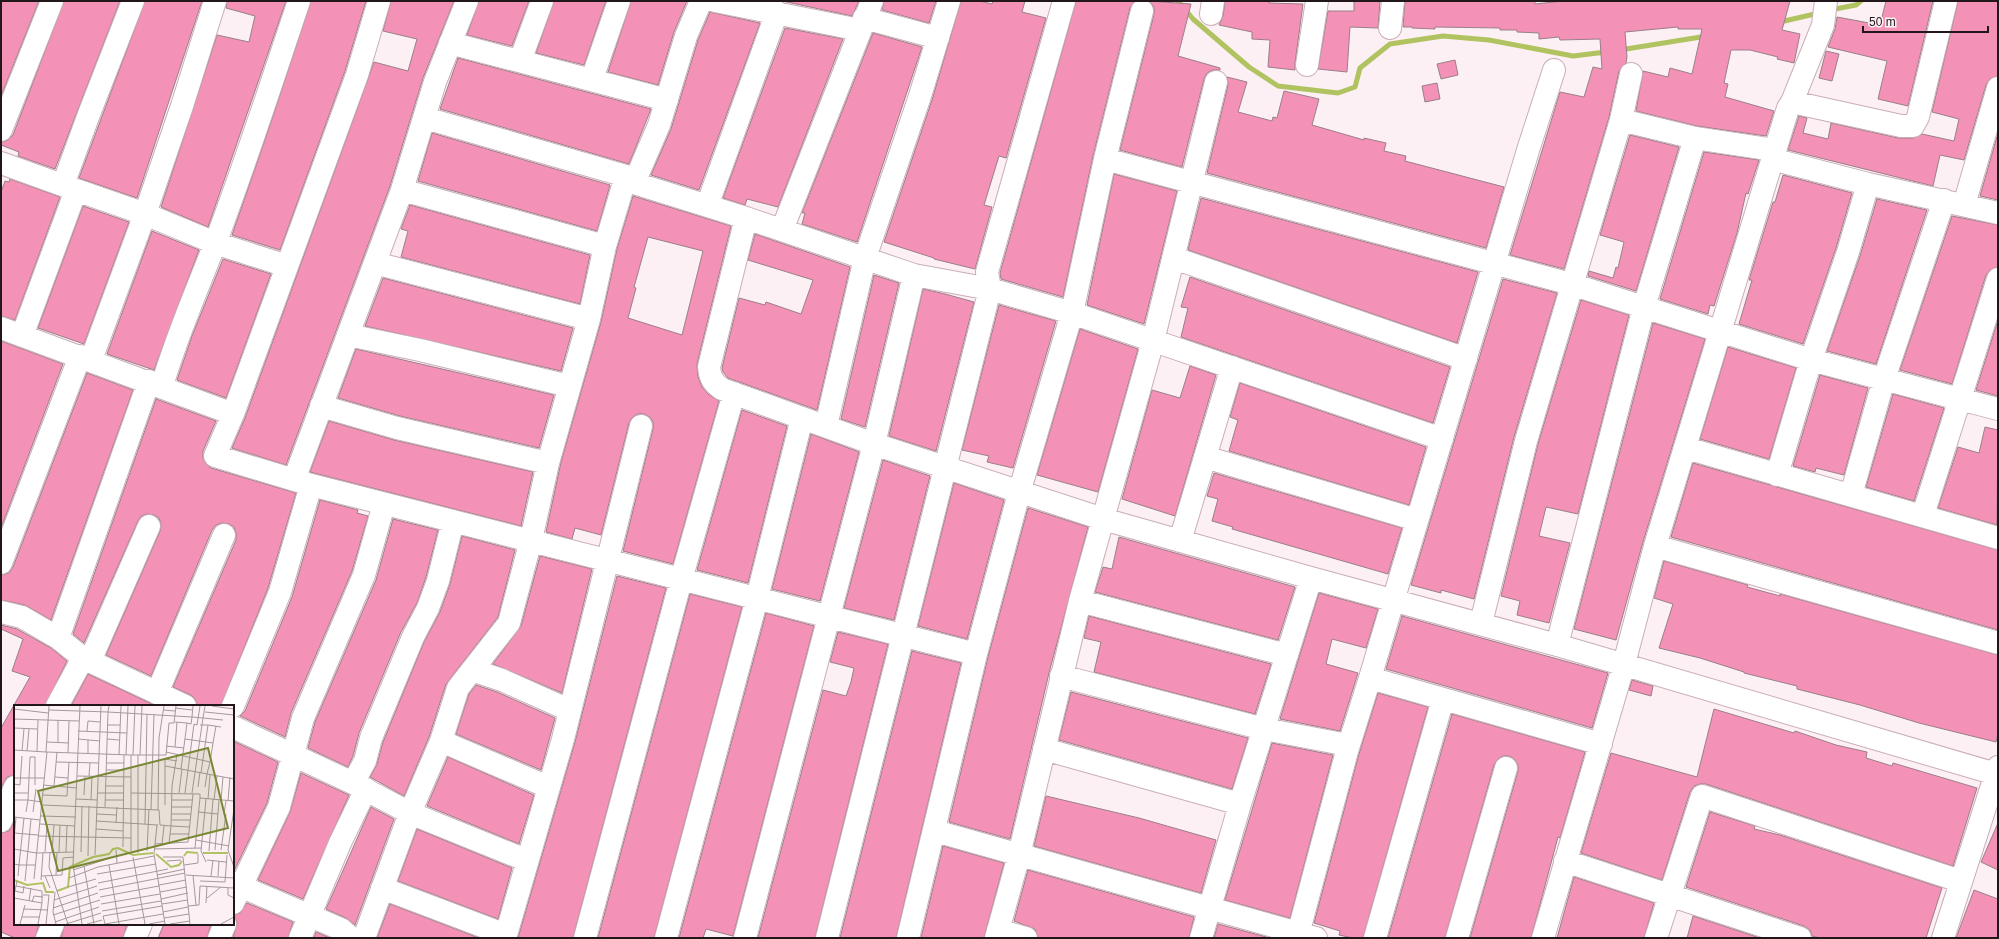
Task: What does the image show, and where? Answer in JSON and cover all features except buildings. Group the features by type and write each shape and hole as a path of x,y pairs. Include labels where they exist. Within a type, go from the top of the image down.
{"street":[{"path":"1,130 52,1"},
{"path":"133,1 89,114 70,188 7,331 85,358 233,414"},
{"path":"1,563 145,214 182,106 214,1"},
{"path":"58,638 155,384 215,243 300,1"},
{"path":"379,1 357,75 233,414 215,456 302,482 384,504 531,540 681,580 976,654"},
{"path":"233,705 280,592 302,482 321,406 402,190 412,153 425,118 435,82 467,1"},
{"path":"520,61 542,1"},
{"path":"592,79 619,1"},
{"path":"364,938 410,813 441,741 458,688 509,623 531,540 548,463 589,319 605,246 630,179 659,125 686,36 701,1"},
{"path":"714,1 777,12 865,16 938,38"},
{"path":"826,426 864,258 920,96 949,1"},
{"path":"827,938 990,289 987,272 1064,1"},
{"path":"1307,65 1317,1"},
{"path":"1390,28 1393,1"},
{"path":"1543,938 1624,664 1655,546 1686,448 1773,154 1788,108 1792,102 1823,24 1826,1"},
{"path":"1792,102 1900,126 1913,126 1918,117 1946,1"},
{"path":"908,938 935,831 976,654 1019,493 1072,313 1105,159 1142,11"},
{"path":"707,206 777,12"},
{"path":"782,230 865,16"},
{"path":"450,43 592,79 667,100"},
{"path":"935,831 1304,936 1348,745 1370,678 1529,147 1554,70"},
{"path":"1481,623 1526,441 1571,284 1621,120 1631,74"},
{"path":"1026,938 997,934 1019,855 1080,601 1153,341 1193,182 1216,82"},
{"path":"1851,495 1884,379 1998,88"},
{"path":"425,118 630,179 914,275 990,289 1072,313 1442,439"},
{"path":"1621,120 1695,138 1773,154 1868,184 1998,213"},
{"path":"1557,644 1644,307 1695,138"},
{"path":"1105,159 1571,284 1811,360 1998,409"},
{"path":"2,167 70,188 145,214 215,243 287,266"},
{"path":"1777,475 1811,360 1848,252 1868,184"},
{"path":"402,190 605,246"},
{"path":"746,218 709,367 714,384 734,393 874,444 946,467 1019,493 1103,519 1311,578 1557,644 1997,771 1992,806 1960,881 1943,938"},
{"path":"1174,258 1466,359"},
{"path":"375,263 589,319"},
{"path":"745,938 874,444 914,275"},
{"path":"1923,515 1998,279"},
{"path":"348,335 420,350 569,386"},
{"path":"1180,541 1232,367"},
{"path":"585,938 681,580 734,393"},
{"path":"321,406 397,428 548,463"},
{"path":"666,938 757,598 802,418"},
{"path":"382,888 506,936 526,860 563,739 641,426"},
{"path":"1686,448 1777,475 1923,515 1998,538"},
{"path":"1205,458 1417,520"},
{"path":"351,938 341,929 310,916 235,891 279,807 292,754 303,718 364,575 384,504"},
{"path":"300,938 340,843 359,786 371,738 413,637 428,608 438,581 453,521"},
{"path":"58,705 86,659 149,526"},
{"path":"150,697 224,535"},
{"path":"1655,546 1998,643"},
{"path":"1201,938 1240,804 1311,578"},
{"path":"1080,601 1287,654"},
{"path":"1,612 22,617 58,638 86,659 150,697 181,705"},
{"path":"472,670 502,680 569,710"},
{"path":"1061,676 1264,729 1348,745"},
{"path":"1370,678 1601,744"},
{"path":"1374,938 1442,699"},
{"path":"234,727 359,786 410,813 526,860"},
{"path":"441,741 548,787"},
{"path":"1044,749 1240,804"},
{"path":"1457,938 1506,768"},
{"path":"1,821 14,789"},
{"path":"1656,938 1702,796 1960,881"},
{"path":"1565,861 1800,938"},
{"path":"48,938 54,925"},
{"path":"135,938 141,925"},
{"path":"219,938 225,925"}],"waterway":[{"path":"1178,1 1193,19 1249,67 1278,86 1338,93 1355,87 1360,68 1390,44 1443,36 1489,40 1573,56 1606,52"},
{"path":"1830,10 1856,5 1861,1"},
{"path":"1780,22 1819,13"},
{"path":"1620,50 1707,36"}]}
